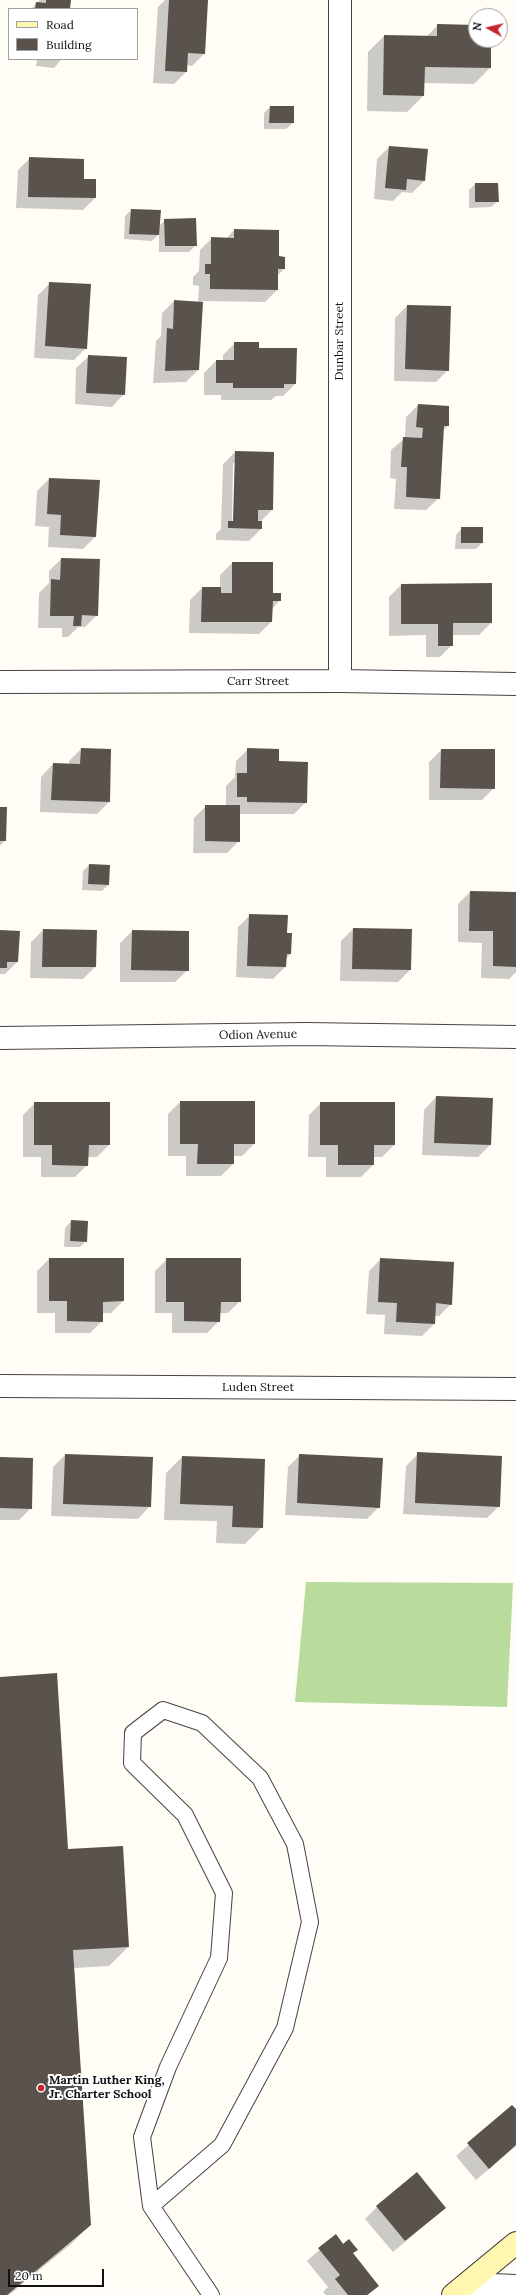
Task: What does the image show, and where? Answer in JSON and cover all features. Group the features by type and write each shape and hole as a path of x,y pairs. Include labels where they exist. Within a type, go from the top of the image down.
{"street":[{"name":"Dunbar Street","path":"340,0 340,681"},
{"name":"Carr Street","path":"0,682 340,681 516,684"},
{"name":"Odion Avenue","path":"0,1038 306,1034 516,1037"},
{"name":"Luden Street","path":"0,1386 516,1389"},
{"path":"460,2289 516,2243"},
{"path":"460,2289 516,2286"}],"lane":[{"path":"151,2206 222,2145 285,2028 310,1922 295,1844 260,1778 202,1723 163,1710 133,1732 132,1763 184,1815 224,1893 219,1958 168,2067 142,2137 151,2206 211,2295"}],"green space":[{"path":"306,1582 513,1583 507,1707 295,1702"}],"building":[{"path":"46,0 71,0 70,8 35,8 36,2 46,3"},
{"path":"169,0 208,0 205,54 188,53 187,72 165,71"},
{"path":"437,24 468,25 468,48 491,48 491,68 425,67 424,96 383,95 384,35 437,36"},
{"path":"270,106 294,106 294,123 269,123"},
{"path":"389,146 428,149 425,181 407,179 406,190 385,188"},
{"path":"29,157 84,159 84,179 96,179 96,198 28,197"},
{"path":"475,183 498,183 499,202 475,202"},
{"path":"131,209 161,210 159,235 129,234"},
{"path":"196,218 197,246 165,246 164,219"},
{"path":"234,229 279,230 279,256 285,257 285,269 278,269 278,290 210,289 210,274 205,274 205,264 211,264 211,237 234,238"},
{"path":"49,282 91,284 87,349 45,346"},
{"path":"174,300 203,302 199,370 165,371 167,328 173,329"},
{"path":"407,305 451,306 449,371 405,369"},
{"path":"234,342 259,342 259,348 297,348 296,384 284,384 284,388 233,388 233,383 216,383 216,360 234,360"},
{"path":"88,355 127,357 125,395 86,393"},
{"path":"418,404 449,406 449,426 444,426 440,499 406,497 407,467 401,467 403,437 422,438 423,428 416,427"},
{"path":"235,451 274,452 273,510 258,510 258,521 262,521 262,529 228,528 228,521 233,521"},
{"path":"49,478 100,480 96,537 60,535 61,515 47,514"},
{"path":"461,527 483,527 483,543 461,543"},
{"path":"61,558 100,559 98,616 82,615 81,626 73,626 74,616 50,616 51,579 60,580"},
{"path":"232,562 273,562 273,593 281,593 281,601 273,601 272,622 201,622 202,587 221,587 221,593 232,593"},
{"path":"492,583 492,623 453,623 453,646 438,646 438,624 401,624 401,584"},
{"path":"81,748 111,749 110,802 51,800 53,763 80,764"},
{"path":"247,748 279,749 279,761 308,762 307,803 247,802 247,797 237,797 237,773 247,773"},
{"path":"441,749 495,749 495,789 440,788"},
{"path":"205,805 240,805 240,842 205,841"},
{"path":"0,807 7,807 6,841 0,841"},
{"path":"89,864 110,865 109,885 88,884"},
{"path":"470,891 516,892 516,967 493,966 493,931 469,931"},
{"path":"249,914 288,915 287,933 292,933 291,954 287,954 286,967 247,966"},
{"path":"353,928 412,929 411,970 352,969"},
{"path":"43,929 97,930 96,967 42,967"},
{"path":"0,930 20,931 18,962 7,962 7,968 0,968"},
{"path":"132,930 189,931 189,971 131,970"},
{"path":"436,1096 493,1098 491,1145 434,1143"},
{"path":"180,1101 255,1101 255,1144 234,1144 234,1164 197,1164 198,1144 180,1144"},
{"path":"34,1102 110,1102 110,1145 89,1145 88,1166 52,1165 52,1145 34,1145"},
{"path":"320,1102 395,1102 395,1145 374,1145 374,1165 338,1165 338,1145 320,1145"},
{"path":"71,1220 88,1221 87,1242 70,1241"},
{"path":"49,1258 124,1258 124,1301 103,1302 103,1322 67,1321 67,1301 49,1301"},
{"path":"166,1258 241,1258 241,1302 221,1302 220,1322 184,1321 184,1302 166,1302"},
{"path":"380,1258 454,1262 452,1305 436,1303 435,1324 396,1322 397,1303 378,1302"},
{"path":"417,1452 502,1456 500,1507 415,1503"},
{"path":"65,1454 153,1457 151,1507 63,1504"},
{"path":"299,1454 383,1458 380,1508 297,1503"},
{"path":"182,1456 265,1459 263,1528 232,1527 233,1506 180,1504"},
{"path":"0,1457 33,1458 32,1509 0,1508"},
{"name":"Martin Luther King, Jr. Charter School","path":"57,1673 68,1849 123,1846 129,1947 73,1950 91,2225 7,2295 0,2295 0,1677"},
{"path":"512,2105 516,2109 516,2145 489,2169 467,2143"},
{"path":"417,2172 446,2208 405,2241 376,2206"},
{"path":"336,2234 343,2244 349,2239 358,2250 353,2253 379,2286 367,2295 348,2295 335,2279 340,2275 318,2248"}],"place":[{"name":"Martin Luther King, Jr. Charter School","path":"41,2088"}]}
